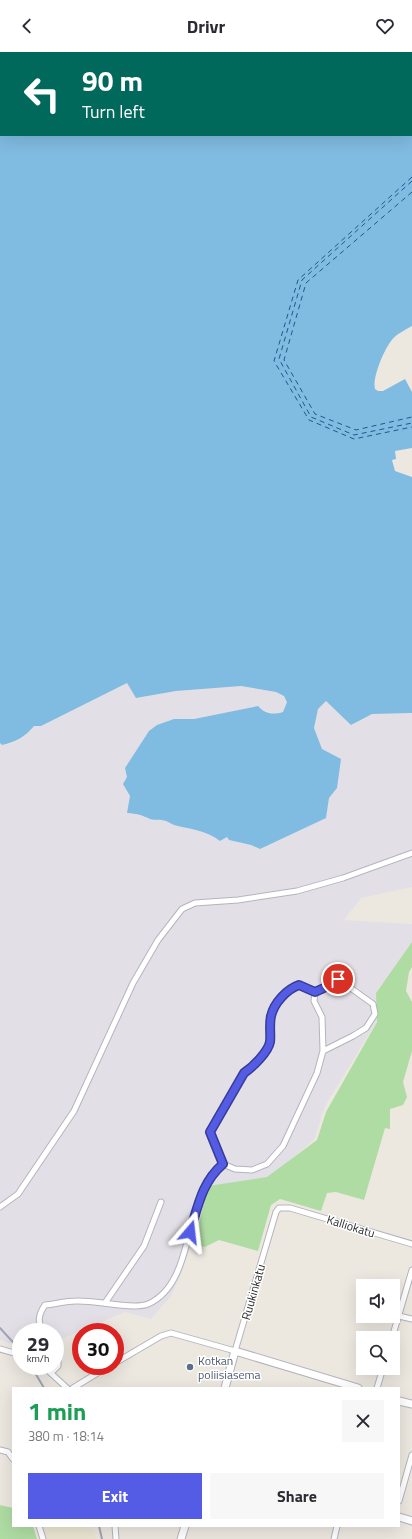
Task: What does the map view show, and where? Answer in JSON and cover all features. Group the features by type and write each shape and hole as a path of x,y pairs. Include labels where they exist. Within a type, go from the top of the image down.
{"main road":[{"path":"235,1351 342,1386"},
{"name":"Ruukinkatu","path":"225,1387 235,1351"},
{"path":"400,1400 412,1404"},
{"path":"400,1517 412,1521"},
{"path":"181,1539 185,1527"}],"street":[{"path":"0,1207 18,1194 74,1112 133,983 158,940 182,909 195,903 238,900 297,891 343,878 412,853"},
{"path":"315,992 314,1001 322,1017 323,1051 316,1073 283,1146 267,1164 252,1170 235,1169 223,1164 210,1132 244,1073 253,1067 270,1043 271,1016 276,1005 289,989 299,985 315,992 338,979 342,980 373,1004 375,1014 366,1028 323,1051"},
{"path":"39,1323 40,1312 45,1305 76,1301 136,1307 149,1304 162,1294 172,1281 182,1260 203,1188 214,1172 223,1164"},
{"path":"105,1303 144,1246 161,1202"},
{"name":"Ruukinkatu","path":"235,1351 276,1212 279,1208 290,1208"},
{"name":"Kalliokatu","path":"290,1208 412,1244"},
{"path":"400,1312 412,1270"},
{"path":"400,1316 412,1319"},
{"path":"124,1358 161,1336 171,1333 235,1351"},
{"path":"0,1349 12,1352"},
{"path":"54,1375 66,1387"},
{"path":"75,1387 94,1375"},
{"path":"377,1387 381,1375"},
{"path":"0,1450 8,1452 12,1457"},
{"path":"400,1497 412,1455"},
{"path":"39,1527 43,1539"},
{"path":"115,1527 116,1539"},
{"path":"334,1539 337,1527"}],"shaded area":[{"path":"127,683 137,698 176,691 241,686 276,692 284,695 287,702 283,712 276,714 262,710 258,706 194,719 174,719 125,780 126,790 130,796 128,813 144,815 147,818 167,821 175,825 182,825 188,828 207,832 220,841 227,837 229,840 251,845 260,849 326,817 329,798 337,788 314,728 318,709 326,701 351,725 372,714 412,713 412,887 361,898 344,920 412,924 412,948 389,982 382,983 377,991 379,1011 376,1023 325,1106 314,1140 265,1181 259,1178 213,1190 204,1198 196,1233 182,1272 171,1296 151,1319 125,1312 99,1323 72,1323 72,1335 64,1338 64,1323 12,1323 12,1344 0,1340 0,743 2,745 13,743 25,736 34,726 41,726"},
{"path":"41,1527 93,1527 96,1539 45,1539"}],"green space":[{"path":"412,942 412,967 409,972 406,991 412,1002 412,1051 403,1082 407,1097 403,1105 390,1109 390,1129 385,1128 364,1200 336,1192 327,1193 321,1211 280,1199 271,1205 258,1251 219,1240 205,1247 194,1244 208,1186 267,1177 317,1140 326,1112 377,1022 376,993"},
{"path":"0,1505 12,1508 12,1527 33,1527 37,1539 0,1539"}],"water":[{"path":"0,136 412,136 412,326 395,336 388,345 379,364 375,378 375,389 378,391 383,391 405,379 412,392 412,448 395,451 396,459 392,460 395,471 412,477 412,713 372,714 351,725 326,701 318,709 314,728 322,749 341,759 337,788 329,798 326,818 260,849 251,845 229,840 227,837 220,841 209,834 198,830 174,825 164,820 152,819 138,814 127,813 130,796 123,784 127,777 125,768 149,731 157,725 174,719 194,719 258,706 263,711 269,713 283,712 287,702 284,696 276,692 241,686 176,691 136,698 127,683 41,726 34,726 24,736 16,741 2,745 0,743"}],"ferry route":[{"path":"412,177 298,280 274,361 309,420 354,439 412,427"},
{"path":"412,181 302,280 279,359 311,417 354,435 412,423"},
{"path":"412,192 306,283 284,360 315,414 356,430 412,417"}],"railway":[{"path":"0,1328 12,1341"},
{"path":"36,1375 43,1387"},
{"path":"99,1527 102,1539"}],"place":[{"name":"Kotkan poliisiasema","path":"190,1367"}],"route":[{"path":"190,1232 203,1188 214,1172 223,1164 210,1132 241,1081 244,1073 253,1067 270,1043 271,1016 276,1005 289,989 299,985 315,992 338,979"}]}
